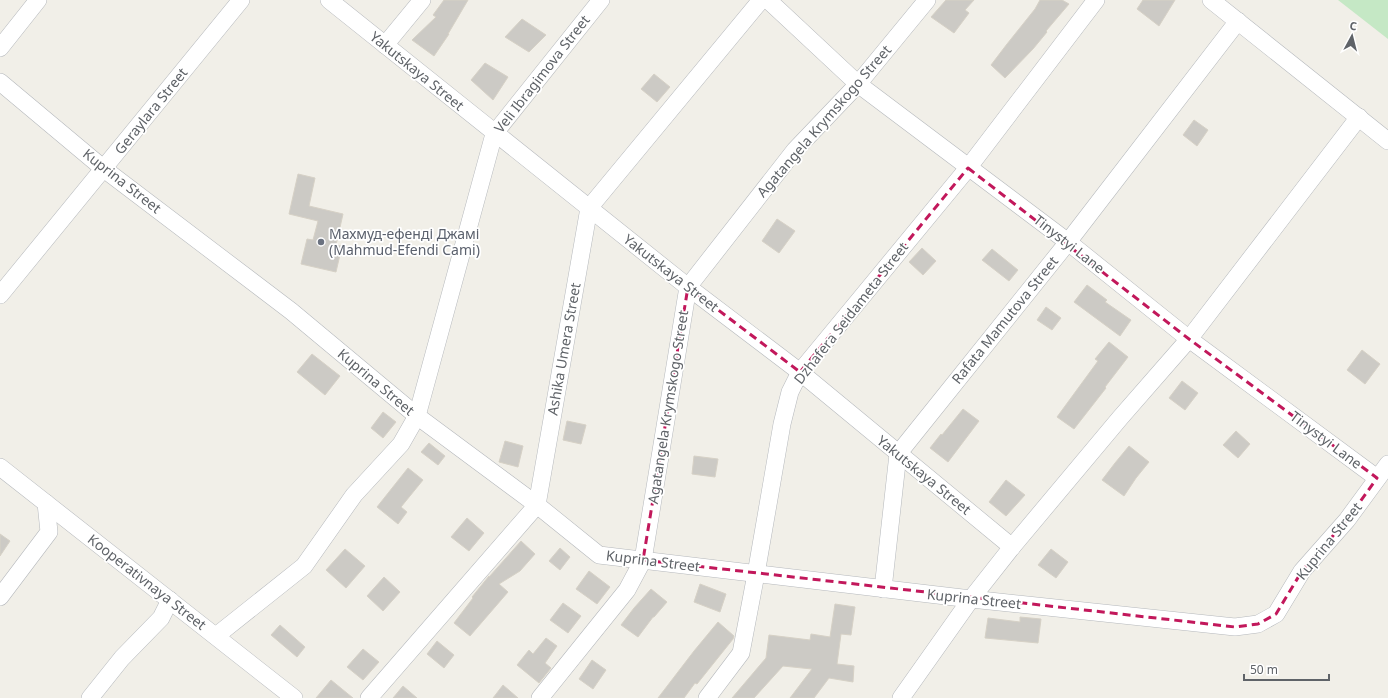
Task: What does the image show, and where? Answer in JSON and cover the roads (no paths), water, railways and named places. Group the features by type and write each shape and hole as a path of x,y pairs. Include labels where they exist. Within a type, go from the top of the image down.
{"street":[{"path":"0,48 38,0"},
{"name":"Geraylara Street","path":"0,295 241,0"},
{"name":"Yakutskaya Street","path":"329,0 494,134 688,287 800,372 1012,547"},
{"path":"385,45 422,0"},
{"name":"Veli Ibragimova Street","path":"216,636 304,566 354,495 401,444 417,416 494,134 601,0"},
{"name":"Ashika Umera Street","path":"537,505 589,208 761,0"},
{"name":"Tinystyi Lane","path":"768,0 858,84 1068,242 1189,339 1377,478"},
{"name":"Agatangela Krymskogo Street","path":"540,698 627,590 643,560 688,287 795,150 858,84 927,0"},
{"name":"Dzhafera Seidameta Street","path":"707,698 741,653 782,424 790,392 800,372 968,168 1096,0"},
{"path":"1211,0 1388,141"},
{"name":"Rafata Mamutova Street","path":"898,454 1068,242 1238,21"},
{"name":"Kuprina Street","path":"0,82 104,169 291,310 417,416 537,505 599,555 883,589 1235,627 1258,624 1276,614 1302,571 1347,520 1388,464"},
{"path":"901,698 972,599 1012,547 1120,418 1189,339 1359,117"},
{"path":"883,589 898,454"},
{"name":"Kooperativnaya Street","path":"0,467 294,698"},
{"path":"0,597 49,532 46,503"},
{"path":"369,698 537,505"},
{"path":"90,698 122,658 161,618 170,600"}],"place":[{"name":"Махмуд-ефенді Джамі (Mahmud-Efendi Cami)","path":"321,242"}]}
